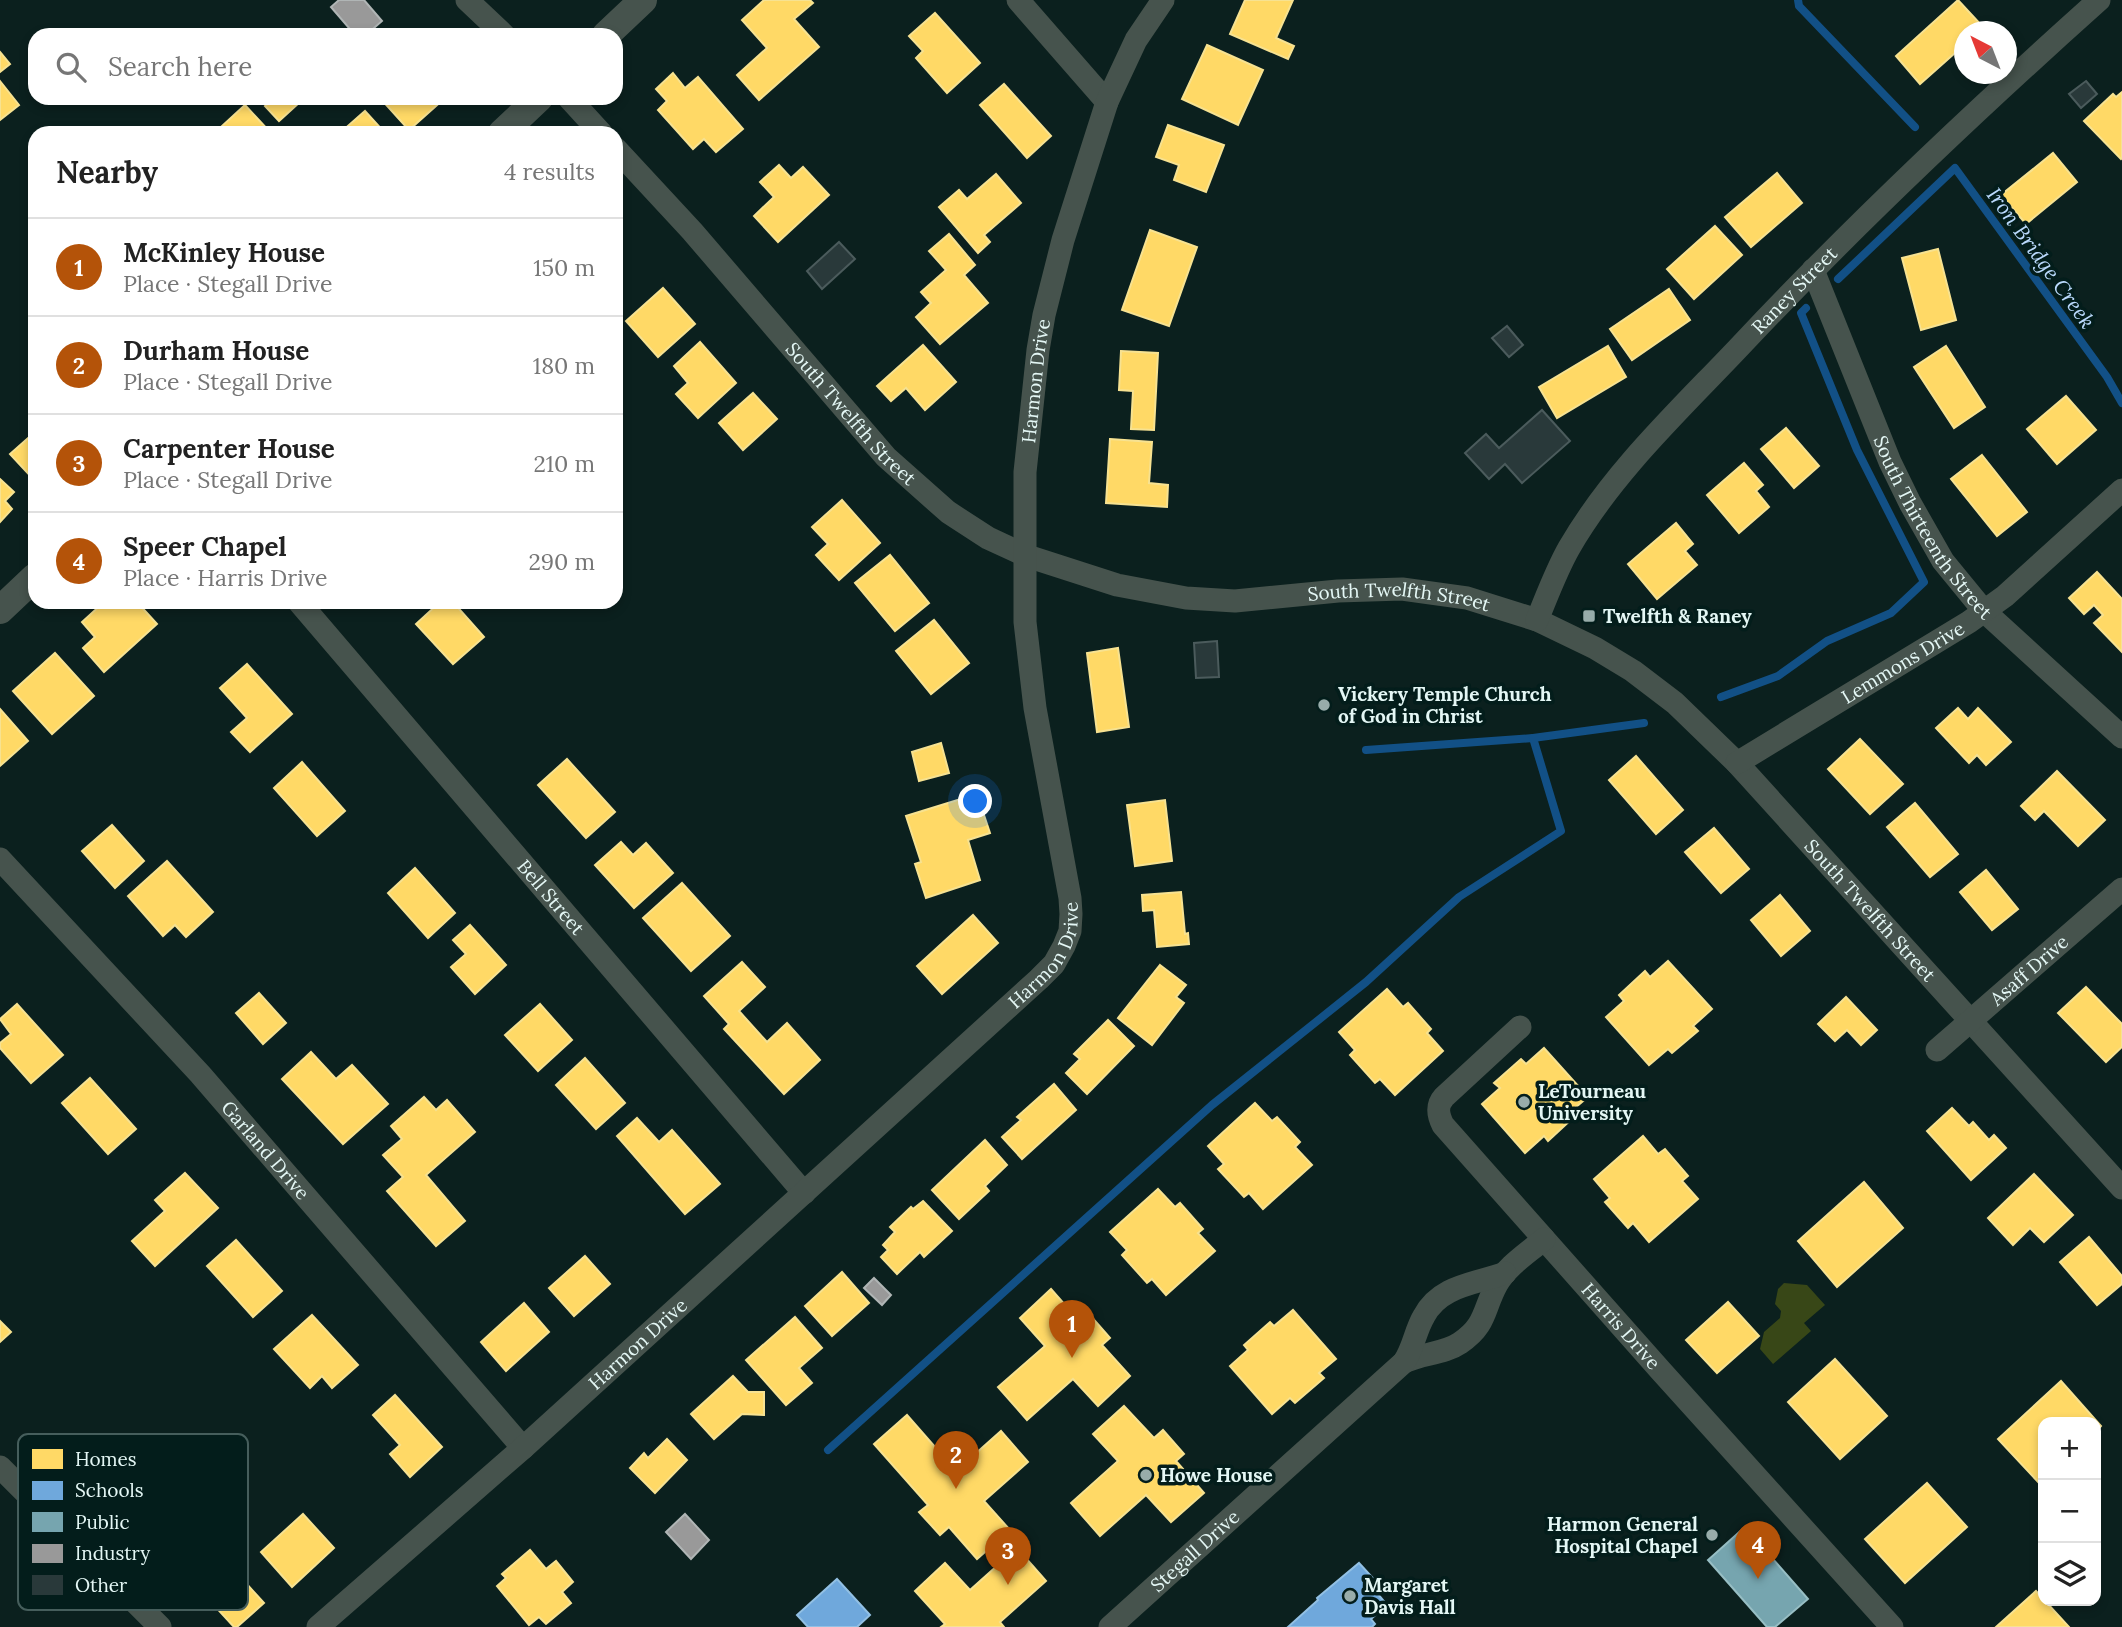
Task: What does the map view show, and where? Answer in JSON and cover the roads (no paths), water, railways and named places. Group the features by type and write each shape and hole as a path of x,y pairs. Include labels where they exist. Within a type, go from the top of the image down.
{"street":[{"path":"467,0 497,28"},
{"path":"613,28 643,0"},
{"path":"1018,0 1107,102"},
{"name":"Harmon Drive","path":"318,1627 523,1448 1054,964 1070,931 1070,898 1035,708 1026,622 1025,472 1038,350 1063,240 1107,102 1136,40 1163,0"},
{"name":"Raney Street","path":"1536,620 1569,548 1611,487 1646,446 1813,270 1910,173 2099,0"},
{"path":"509,126 532,105"},
{"path":"575,105 595,126"},
{"name":"South Twelfth Street","path":"623,157 701,241 886,457 948,512 988,538 1027,556 1116,586 1186,598 1235,601 1338,591 1402,589 1467,598 1536,620 1595,648 1633,671 1675,703 1737,762 2122,1188"},
{"name":"South Thirteenth Street","path":"1813,270 1890,462 1943,561 1984,611 2122,737"},
{"name":"Lemmons Drive","path":"1737,762 1954,632 1984,611 2122,490"},
{"path":"0,610 28,584"},
{"name":"Bell Street","path":"305,609 804,1193"},
{"name":"Garland Drive","path":"0,859 201,1074 523,1448"},
{"name":"Asaff Drive","path":"1937,1050 2122,889"},
{"name":"Harris Drive","path":"1520,1027 1440,1101 1438,1113 1448,1131 1892,1627"},
{"name":"Stegall Drive","path":"1110,1627 1404,1362 1416,1356 1455,1346 1471,1335 1483,1319 1497,1284 1505,1273 1544,1239"},
{"name":"Stegall Drive","path":"1404,1362 1426,1311 1438,1298 1455,1288 1505,1273"},
{"path":"0,1467 18,1485"},
{"path":"143,1610 160,1627"}],"waterway":[{"name":"Iron Bridge Creek","path":"1798,0 1799,6 1915,127"},
{"name":"Iron Bridge Creek","path":"1838,279 1955,168 2107,377 2122,403"},
{"path":"1721,697 1778,676 1827,641 1891,613 1924,582 1857,450 1801,313 1806,308"},
{"path":"828,1450 1212,1105 1366,982 1459,897 1561,831 1533,738 1644,723"},
{"path":"1366,750 1533,738"}],"place":[{"name":"Twelfth & Raney","path":"1589,616"},
{"name":"Vickery Temple Church of God in Christ","path":"1324,705"},
{"name":"LeTourneau University","path":"1524,1102"},
{"name":"McKinley House","path":"1072,1358"},
{"name":"Howe House","path":"1146,1475"},
{"name":"Durham House","path":"956,1489"},
{"name":"Harmon General Hospital Chapel","path":"1712,1535"},
{"name":"Speer Chapel","path":"1758,1579"},
{"name":"Carpenter House","path":"1008,1585"},
{"name":"Margaret Davis Hall","path":"1350,1596"}]}
